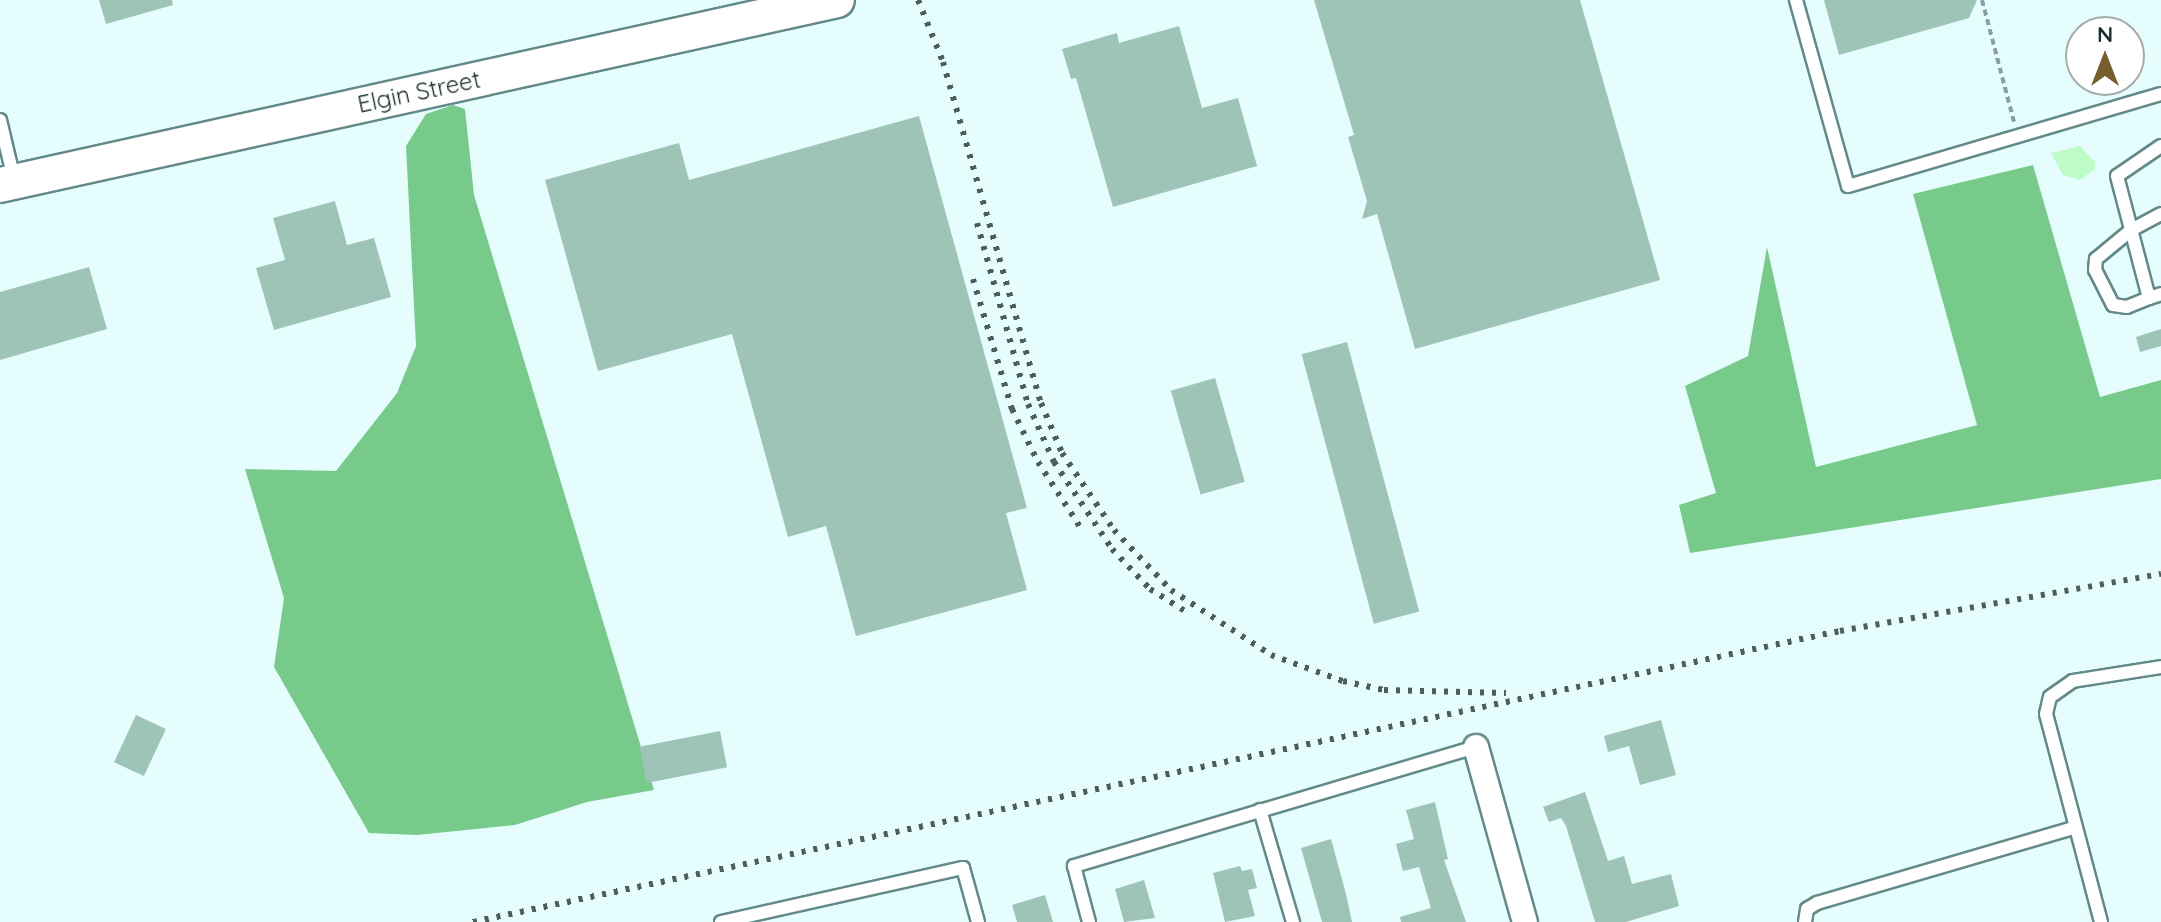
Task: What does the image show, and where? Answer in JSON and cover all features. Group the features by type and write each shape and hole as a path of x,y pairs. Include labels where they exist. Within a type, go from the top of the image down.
{"main road":[{"name":"Elgin Street","path":"7,183 837,0"}],"street":[{"path":"1476,747 1525,922"}],"lane":[{"path":"1796,0 1848,186 2161,94"},
{"path":"0,120 7,183"},
{"path":"2161,146 2118,173 2131,230 2155,296 2127,307 2113,305 2095,270 2099,254 2131,230 2161,214"},
{"path":"2101,922 2073,828 2046,714 2050,697 2073,681 2161,667"},
{"path":"1089,922 1074,866 1476,747"},
{"path":"1260,810 1293,922"},
{"path":"1805,922 1807,909 1817,903 2073,828"},
{"path":"721,922 774,916 963,868 978,922"}],"path":[{"path":"1982,0 2018,136"}],"green space":[{"path":"453,105 465,109 474,195 654,790 587,802 515,825 417,835 369,833 274,667 284,598 245,469 336,471 397,393 416,346 406,146 426,114"},
{"path":"2080,146 2095,162 2095,169 2080,180 2063,175 2051,153"},
{"path":"2033,165 2100,397 2161,380 2161,479 1690,553 1679,505 1716,493 1685,386 1748,356 1767,247 1816,467 1977,425 1913,194"}],"building":[{"path":"99,0 172,0 173,5 106,24"},
{"path":"1314,0 1580,0 1660,280 1415,349 1377,214 1362,219 1367,201 1348,137 1354,135"},
{"path":"1824,0 1977,0 1969,18 1839,55"},
{"path":"1179,26 1202,108 1238,98 1257,166 1113,207 1076,78 1071,79 1062,49 1117,33 1119,43"},
{"path":"919,116 1027,508 1006,513 1027,590 856,636 826,526 788,537 732,334 598,371 545,180 679,143 689,180"},
{"path":"335,201 347,245 374,238 391,297 274,330 256,268 285,260 273,218"},
{"path":"89,267 107,329 0,360 0,292"},
{"path":"2161,329 2161,346 2140,352 2136,337"},
{"path":"1347,342 1419,611 1374,624 1302,354"},
{"path":"1215,378 1245,482 1201,494 1171,391"},
{"path":"136,715 166,729 144,776 114,762"},
{"path":"1661,720 1676,775 1640,785 1629,746 1608,752 1604,736"},
{"path":"720,731 727,767 647,783 640,747"},
{"path":"1585,792 1608,861 1624,856 1632,884 1671,874 1679,906 1626,922 1595,922 1566,826 1561,818 1549,822 1543,807"},
{"path":"1435,802 1448,859 1444,860 1466,922 1401,922 1400,917 1431,908 1419,867 1403,871 1396,844 1414,839 1406,810"},
{"path":"1331,839 1352,922 1322,922 1301,848"},
{"path":"1240,866 1242,871 1252,869 1257,888 1248,890 1255,916 1225,922 1213,873"},
{"path":"1144,880 1155,918 1124,922 1115,889"},
{"path":"1045,895 1053,922 1017,922 1012,905"}],"railway":[{"path":"918,0 943,62 1041,403 1062,453 1114,530 1171,590 1271,655 1343,681 1384,690 1506,693"},
{"path":"977,223 1028,404 1054,462 1112,549 1150,589 1188,613"},
{"path":"973,279 1012,409 1038,462 1080,527"},
{"path":"473,922 1840,631 2161,574"}]}
